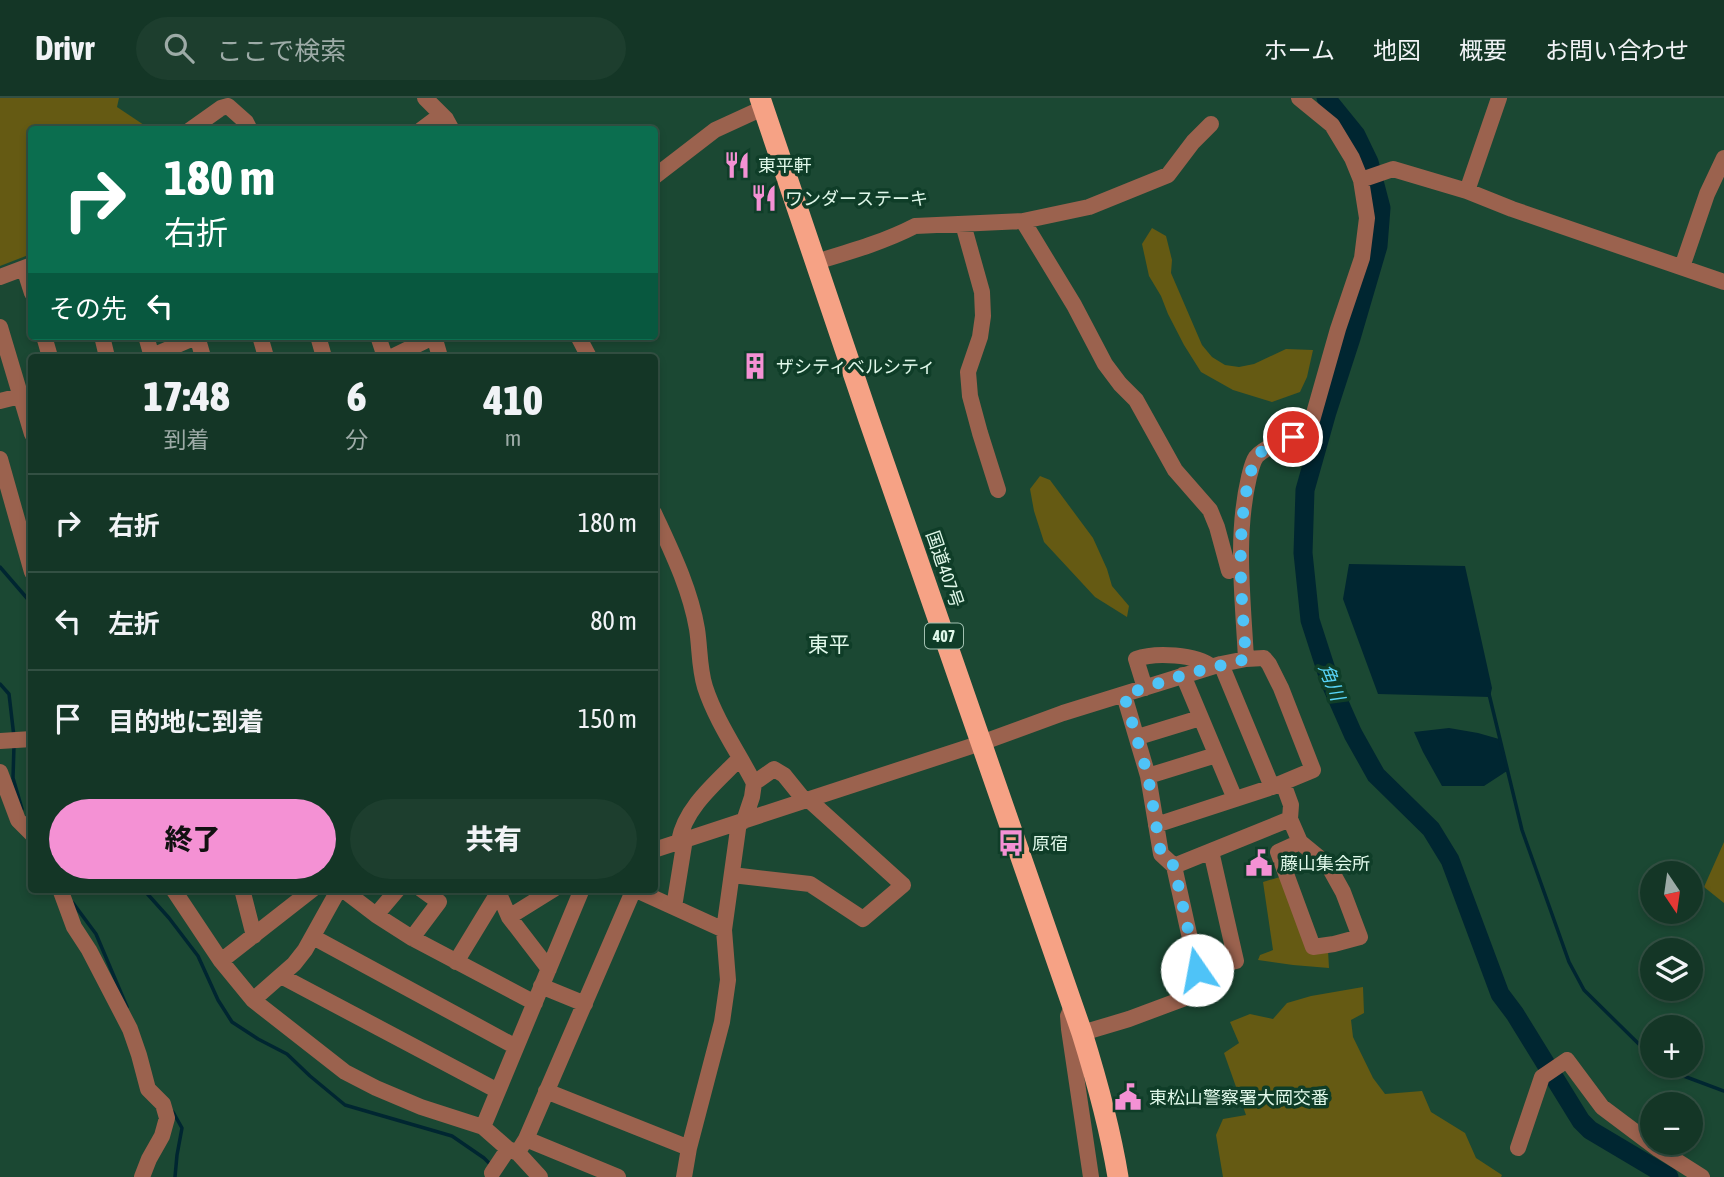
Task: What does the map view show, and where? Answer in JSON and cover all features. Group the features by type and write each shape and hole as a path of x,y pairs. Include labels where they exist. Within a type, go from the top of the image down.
{"highway":[{"name":"国道407号","path":"761,103 1082,1033 1100,1089 1118,1177"}],"street":[{"path":"425,98 450,126"},
{"path":"1246,659 1241,525 1254,460 1275,445 1308,431 1362,258 1367,218 1361,180 1352,158 1332,125 1299,98"},
{"path":"1467,191 1499,98"},
{"path":"658,174 715,130 761,103"},
{"path":"199,126 221,108 228,106 248,126"},
{"path":"426,126 441,115"},
{"path":"816,261 915,226 1023,221 1089,207 1168,175 1193,142 1211,124"},
{"path":"1682,267 1707,194 1724,158"},
{"path":"1361,180 1393,169 1467,191 1724,282"},
{"path":"1023,221 1074,305 1105,364 1136,400 1175,470 1210,510 1229,571"},
{"path":"963,224 982,292 983,316 980,337 968,372 970,397 998,490"},
{"path":"0,277 28,266"},
{"path":"0,327 26,395 0,401"},
{"path":"158,354 189,340"},
{"path":"398,354 426,340"},
{"path":"0,459 28,558"},
{"path":"658,522 687,592 697,628 705,686 754,783 752,797 742,821 724,930 728,980 722,1022 684,1177"},
{"path":"1145,688 1136,659 1145,656 1196,658 1217,666 1291,805 1290,819 1300,842 1328,865 1343,892 1360,937 1313,947 1278,852 1300,842"},
{"path":"658,847 807,801 1183,675 1246,659 1264,658 1281,688 1313,769 1278,785 1156,825"},
{"path":"1183,675 1235,799"},
{"path":"1082,1033 1129,1019 1203,989 1174,866 1161,854 1148,776 1124,695"},
{"path":"1138,737 1200,718"},
{"path":"0,741 28,739"},
{"path":"1148,776 1216,755"},
{"path":"674,907 681,831 692,809 740,758"},
{"path":"732,875 810,884 863,919 903,885 807,801 784,775 774,769 754,783"},
{"path":"0,772 18,820 28,831"},
{"path":"1174,866 1290,819"},
{"path":"1197,970 1236,961 1211,851"},
{"path":"61,893 74,927 130,1029 148,1089 163,1104 167,1118 162,1136 142,1177"},
{"path":"176,893 221,961 254,1000 345,1072 399,1098 483,1128 517,1147 618,1177"},
{"path":"243,893 254,936"},
{"path":"254,1000 305,950 339,893"},
{"path":"346,893 412,938 535,1003"},
{"path":"376,915 395,893"},
{"path":"412,938 439,902 427,893"},
{"path":"456,962 497,893"},
{"path":"499,893 509,918 549,969"},
{"path":"509,918 548,893"},
{"path":"483,1128 580,893"},
{"path":"492,1173 517,1147 546,1091 632,893"},
{"path":"643,893 724,930"},
{"path":"221,961 254,936 296,895"},
{"path":"313,937 516,1047"},
{"path":"281,976 498,1091"},
{"path":"541,986 585,1004"},
{"path":"1073,1006 1068,1016 1069,1029 1091,1177"},
{"path":"1518,1148 1542,1077 1567,1060 1602,1107 1658,1149 1702,1177"},
{"path":"546,1091 690,1148"},
{"path":"517,1147 540,1177"}],"shaded area":[{"path":"0,98 119,98 117,107 144,126 28,126 28,255 0,266"},
{"path":"1152,228 1166,236 1172,260 1171,273 1202,345 1212,357 1225,365 1239,367 1254,364 1286,349 1313,350 1307,377 1300,392 1272,402 1233,390 1201,372 1149,276 1142,244"},
{"path":"1040,476 1050,480 1093,538 1112,586 1129,606 1127,617 1095,597 1044,542 1030,489"},
{"path":"1724,842 1724,903 1704,887"},
{"path":"1280,877 1310,951 1328,950 1329,968 1258,960 1260,955 1273,950 1263,882"},
{"path":"1363,987 1364,1013 1351,1020 1353,1037 1373,1078 1385,1094 1422,1091 1431,1112 1465,1133 1476,1158 1502,1175 1501,1177 1223,1177 1216,1135 1223,1119 1246,1115 1224,1053 1239,1043 1230,1022 1250,1014 1273,1019 1287,1003"}],"water":[{"path":"1349,564 1465,566 1492,688 1490,697 1378,694 1343,599"},
{"path":"1449,728 1499,739 1507,771 1484,786 1442,786 1414,732"}],"waterway":[{"name":"角川","path":"1326,98 1356,135 1369,162 1381,208 1378,246 1305,490 1303,553 1310,620 1330,682 1353,734 1376,775 1431,829 1450,860 1500,994 1581,1121 1590,1130 1669,1177"},
{"path":"0,567 28,599"},
{"path":"0,684 9,694 14,737"},
{"path":"1489,694 1522,830 1569,962 1584,990 1640,1045"},
{"path":"14,745 13,778 22,809"},
{"path":"147,893 198,956 218,1000 232,1022 287,1054 345,1105 452,1136 491,1165"},
{"path":"73,903 96,934 127,1007"},
{"path":"1689,1078 1724,1091"},
{"path":"173,1112 182,1128 175,1177"}],"place":[{"name":"東平軒","path":"737,165"},
{"name":"ワンダーステーキ","path":"764,198"},
{"name":"ザシティベルシティ","path":"755,366"},
{"name":"原宿","path":"1011,843"},
{"name":"藤山集会所","path":"1259,863"},
{"name":"東松山警察署大岡交番","path":"1128,1097"}],"district":[{"name":"東平","path":"829,644"}],"route":[{"path":"1197,970 1174,866 1161,854 1148,776 1124,695 1183,675 1246,659 1241,525 1246,493 1254,460 1259,454 1293,437"}]}
